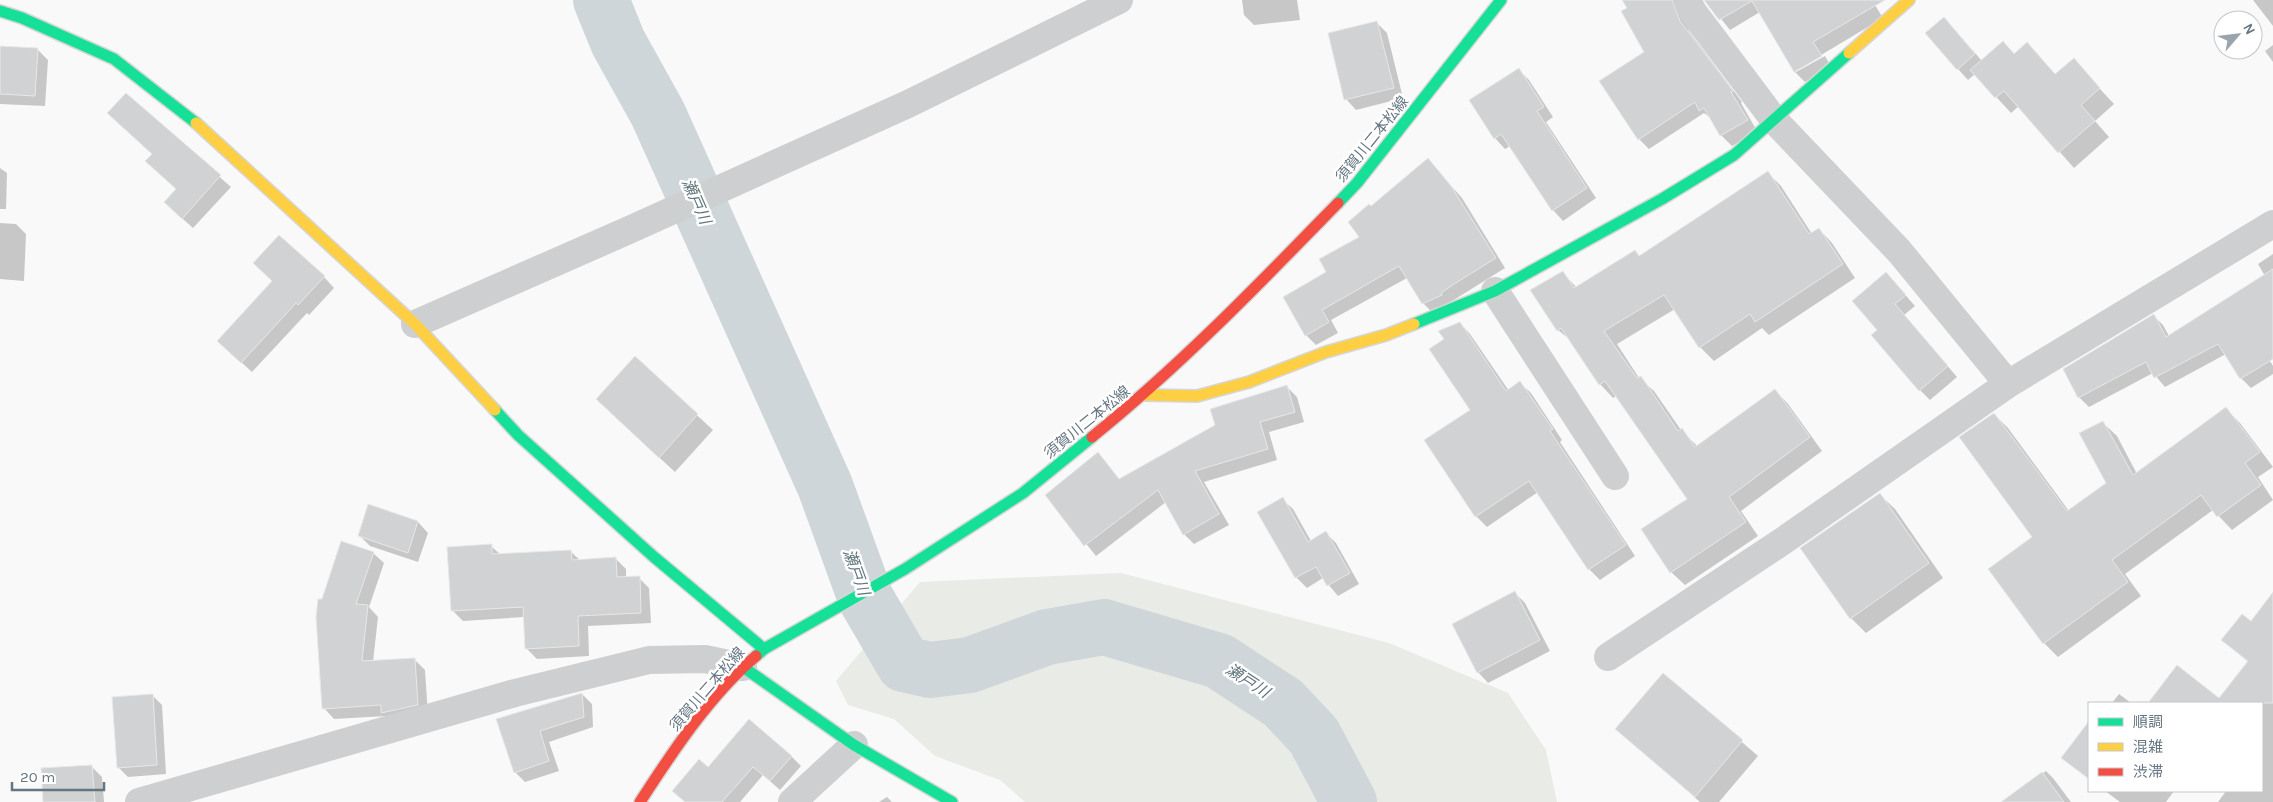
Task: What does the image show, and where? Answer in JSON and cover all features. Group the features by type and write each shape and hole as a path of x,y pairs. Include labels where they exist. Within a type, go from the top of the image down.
{"street":[{"path":"415,324 908,104 1119,0"},
{"path":"1687,0 1693,12 1775,121 1899,252 2008,384"},
{"path":"1144,395 1196,396 1249,382 1326,352 1386,335 1494,291 1662,200 1734,155 1775,121 1909,0"},
{"name":"須賀川二本松線","path":"640,802 678,744 743,667 764,648 795,633 905,569 1023,493 1144,395 1208,336 1357,183 1491,4"},
{"path":"0,11 22,18 114,59 190,119 415,324 518,435 654,557 764,648"},
{"path":"1608,657 1780,543 2008,384 2273,224"},
{"path":"1494,291 1614,476"},
{"path":"139,802 515,693 650,660 706,659 743,667 854,745 952,802"},
{"path":"792,802 854,745"}],"shaded area":[{"path":"1121,573 1389,643 1508,693 1546,750 1557,802 1025,802 1000,780 935,756 894,719 848,705 836,681 920,582"}],"building":[{"path":"1622,0 1672,0 1680,21 1733,91 1731,92 1748,120 1720,136 1704,108 1699,111 1695,102 1638,140 1599,81 1644,52 1621,11 1627,8"},
{"path":"1704,0 1885,0 1813,42 1822,56 1794,72 1752,1 1719,20"},
{"path":"1944,17 1975,54 1957,70 1925,33"},
{"path":"1377,21 1394,88 1344,100 1328,33"},
{"path":"2003,41 2014,54 2027,42 2055,74 2074,58 2100,88 2081,105 2095,121 2058,153 2004,91 1995,98 1970,70"},
{"path":"0,46 38,48 35,96 0,94"},
{"path":"1519,68 1544,107 1537,111 1587,188 1552,211 1501,134 1494,139 1469,100"},
{"path":"126,93 221,175 182,219 164,202 176,189 145,161 152,154 107,113"},
{"path":"1428,158 1451,186 1496,258 1454,284 1441,293 1442,295 1422,304 1399,266 1322,310 1329,322 1305,336 1283,297 1326,272 1319,259 1359,237 1348,222 1369,204 1371,206"},
{"path":"1768,171 1809,234 1819,228 1843,264 1755,322 1750,314 1699,348 1664,295 1604,331 1637,378 1641,376 1678,431 1682,428 1695,447 1775,389 1810,437 1729,497 1746,522 1670,573 1641,529 1687,499 1605,381 1599,385 1561,328 1557,331 1530,290 1563,271 1574,288 1635,250 1639,256"},
{"path":"279,235 325,276 298,305 296,303 241,363 217,341 272,281 253,263"},
{"path":"2273,269 2273,359 2240,379 2218,344 2154,378 2146,362 2078,398 2063,369 2154,314 2166,337"},
{"path":"1886,272 1906,295 1895,304 1948,366 1919,391 1871,335 1877,330 1852,301"},
{"path":"1460,322 1506,391 1520,381 1553,429 1550,431 1626,545 1588,570 1529,481 1475,517 1424,440 1470,410 1429,349 1444,339 1438,331"},
{"path":"635,356 698,414 659,458 596,399"},
{"path":"1287,385 1295,412 1260,422 1268,449 1195,471 1219,514 1183,535 1158,490 1084,546 1045,495 1098,452 1119,479 1215,425 1210,409"},
{"path":"2226,407 2260,452 2245,463 2261,485 2217,517 2201,495 2112,560 2128,582 2043,644 1988,569 2032,537 1959,437 1994,413 2067,511 2106,483 2079,433 2103,421 2133,475"},
{"path":"1880,493 1929,563 1850,619 1800,548"},
{"path":"1283,497 1308,542 1326,531 1350,573 1327,586 1316,567 1295,578 1257,512"},
{"path":"368,504 418,521 408,553 358,536"},
{"path":"341,541 374,552 356,604 368,605 362,661 415,658 418,705 381,713 381,705 322,709 316,617 318,599 322,599"},
{"path":"492,544 492,554 571,550 572,560 616,557 617,577 640,576 641,613 578,616 579,646 525,649 523,607 451,611 447,547"},
{"path":"1515,591 1540,640 1477,673 1452,624"},
{"path":"2273,592 2273,703 2149,702 2177,665 2219,698 2248,661 2221,640 2242,614 2251,621"},
{"path":"1663,673 1743,740 1695,797 1615,729"},
{"path":"582,693 584,717 540,731 549,761 514,773 496,719"},
{"path":"153,694 157,765 117,768 112,697"},
{"path":"749,719 792,756 770,781 753,767 722,802 685,802 672,791 699,759 708,767"},
{"path":"2088,722 2088,778 2061,758"},
{"path":"92,765 95,802 43,802 41,768"},
{"path":"2042,772 2064,802 2001,802"}],"waterway":[{"name":"瀬戸川","path":"601,0 618,42 658,114 825,486 866,599 904,664 930,670 970,665 1047,637 1104,627 1219,661 1283,703 1314,736 1349,802"}],"traffic: fast":[{"path":"1338,203 1357,183 1501,0"},
{"path":"0,11 22,18 114,59 196,123"},
{"path":"1414,324 1495,291 1662,199 1734,155 1849,53"},
{"path":"495,410 518,435 654,557 764,649"},
{"path":"756,656 764,649 905,569 1023,493 1092,437"},
{"path":"743,667 854,745 952,802"}],"traffic: slow":[{"path":"1849,53 1909,0"},
{"path":"196,123 415,324 495,410"},
{"path":"1144,395 1197,396 1249,382 1326,352 1386,335 1414,324"}],"traffic: jam":[{"path":"1092,437 1188,353 1338,203"},
{"path":"640,802 693,724 723,688 756,656"}]}
